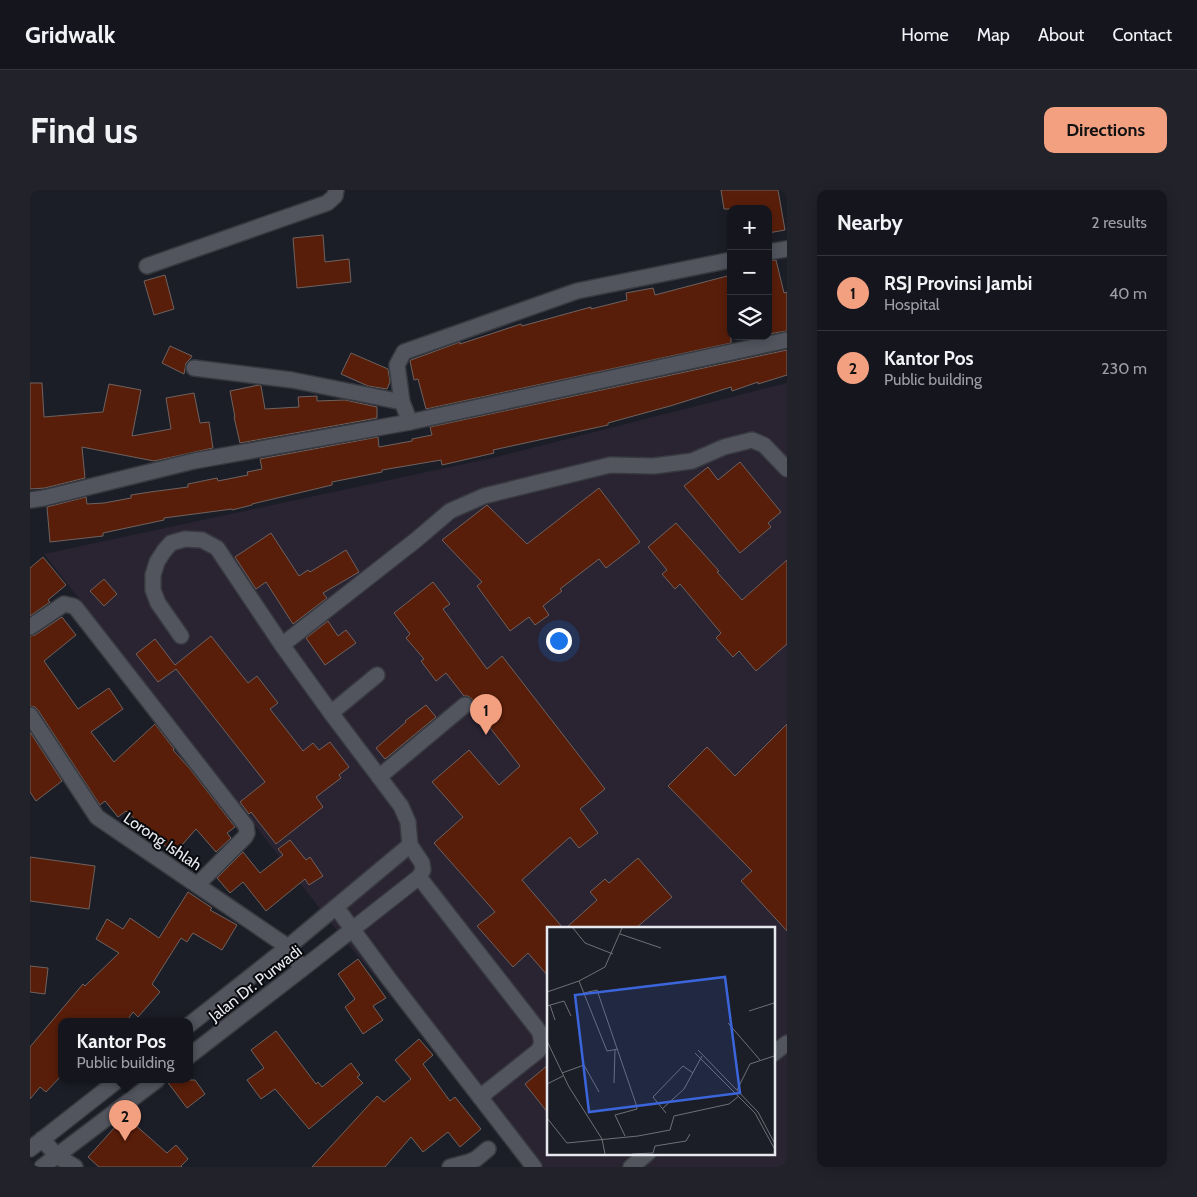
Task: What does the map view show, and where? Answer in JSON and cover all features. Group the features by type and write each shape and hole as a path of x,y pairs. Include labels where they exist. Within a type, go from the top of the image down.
{"street":[{"path":"147,266 327,203 334,196 336,190"},
{"path":"772,251 787,248"},
{"path":"410,422 402,402 397,365 404,352 577,292 727,261"},
{"path":"30,500 194,461 410,422 787,340"},
{"path":"194,368 292,380 402,402"},
{"path":"282,645 450,511 484,496 610,465 654,466 692,461 724,447 752,440 764,445 787,469"},
{"path":"181,636 158,603 153,590 153,575 157,562 171,543 185,539 202,540 217,548 330,713 401,806 408,822 410,845 422,863 422,870 419,876 539,1031 542,1038 538,1051 480,1097"},
{"path":"30,627 64,604 76,608 246,826 247,833 245,837 197,885"},
{"path":"330,713 378,675"},
{"path":"379,777 465,705"},
{"name":"Lorong Ishlah","path":"30,715 97,817 288,947 302,969"},
{"name":"Jalan Dr. Purwadi","path":"193,1022 288,947 410,845"},
{"name":"Jalan Dr. Purwadi","path":"193,1053 419,876"},
{"path":"330,911 534,1167"},
{"path":"774,1053 787,1043"},
{"path":"30,1149 114,1083"},
{"path":"42,1167 153,1083"},
{"path":"42,1139 57,1156 75,1167"},
{"path":"450,1167 476,1159 488,1149"},
{"path":"631,1167 647,1154"}],"shaded area":[{"path":"787,383 787,1167 528,1167 342,937 44,554 492,458"}],"building":[{"path":"721,190 778,190 785,230 772,232 772,205 727,205 727,209 724,209"},
{"path":"323,235 325,262 349,259 351,282 297,288 293,238"},
{"path":"772,260 776,260 784,293 787,292 787,331 772,333 772,295"},
{"path":"165,275 174,309 154,315 144,281"},
{"path":"727,276 727,340 731,340 731,343 426,409 418,379 414,380 411,360 460,342 460,344 521,324 522,326 591,307 591,309 627,300 626,293 653,288 655,295"},
{"path":"170,346 192,356 186,363 184,374 162,363"},
{"path":"787,350 787,375 732,391 731,387 608,423 608,425 493,450 494,453 442,465 441,460 382,470 382,472 332,482 332,485 232,510 164,518 164,520 103,533 103,536 50,542 47,507 86,497 87,504 104,503 131,498 131,495 188,487 188,484 217,478 218,481 248,475 247,472 262,469 260,459 378,437 379,447 412,441 412,439 432,435 430,427"},
{"path":"351,353 388,369 390,382 387,389 368,386 341,374"},
{"path":"30,383 42,383 44,417 103,412 109,384 141,390 132,436 171,429 166,398 194,393 200,423 209,422 213,448 154,461 82,447 85,478 45,488 30,489"},
{"path":"261,386 265,409 299,407 298,397 317,396 317,401 345,400 377,407 377,418 240,443 230,391"},
{"path":"740,462 781,512 768,523 771,527 740,553 684,486 708,467 718,480"},
{"path":"599,488 640,542 606,568 599,559 560,589 562,591 543,606 549,615 535,625 529,617 510,631 477,586 482,582 442,540 487,505 527,544"},
{"path":"676,523 742,600 787,560 787,644 756,671 739,651 733,657 716,638 721,633 680,584 675,589 662,574 667,570 648,547"},
{"path":"271,533 299,576 308,570 310,572 346,550 359,572 323,593 327,598 293,624 266,582 256,589 235,557"},
{"path":"43,557 66,585 48,600 50,602 30,616 30,568"},
{"path":"104,579 117,594 104,606 90,591"},
{"path":"433,582 450,604 443,609 487,669 502,656 605,789 580,809 598,833 579,848 570,837 522,880 562,927 547,927 547,975 528,953 513,967 477,926 495,912 434,843 463,817 432,782 469,750 499,785 520,766 475,710 472,699 464,696 446,673 436,681 421,661 424,659 406,638 410,634 394,613"},
{"path":"62,617 76,635 44,661 78,709 109,688 123,709 91,732 114,762 155,724 173,750 235,827 227,833 231,838 216,852 196,829 174,854 126,811 118,817 105,801 100,805 38,710 30,706 30,636 35,635"},
{"path":"328,621 338,636 346,630 356,643 325,665 306,638"},
{"path":"211,636 248,683 257,676 278,703 270,709 303,751 313,743 319,750 330,742 349,767 339,775 341,778 316,797 323,807 276,844 251,812 249,814 240,802 265,782 176,669 158,682 136,654 155,639 175,665"},
{"path":"426,705 436,717 385,759 376,748 405,721"},
{"path":"787,724 787,931 741,881 752,871 668,786 707,747 735,776"},
{"path":"30,732 62,781 36,801 30,792"},
{"path":"290,840 306,860 310,857 323,876 309,885 305,879 266,911 243,882 230,893 217,878 243,852 260,873 283,855 278,849"},
{"path":"30,857 95,866 89,909 30,901"},
{"path":"638,858 672,897 637,927 567,927 597,900 590,892 605,879 609,883"},
{"path":"188,892 212,908 210,910 237,925 222,950 193,933 187,942 181,938 152,984 160,992 138,1017 133,1012 129,1018 58,1018 58,1079 46,1092 40,1087 30,1099 30,1047 83,984 85,986 119,953 96,939 107,919 123,929 130,918 159,938"},
{"path":"358,959 386,998 373,1006 383,1020 363,1034 345,1007 355,999 338,974"},
{"path":"30,966 48,968 45,994 30,992"},
{"path":"276,1031 316,1084 318,1082 322,1087 351,1063 360,1075 357,1077 363,1083 309,1129 275,1089 261,1099 247,1080 264,1068 251,1050"},
{"path":"419,1039 433,1055 423,1064 450,1101 455,1097 481,1129 460,1147 448,1132 423,1152 411,1137 385,1167 312,1167 377,1096 384,1102 411,1079 395,1060"},
{"path":"547,1066 547,1112 525,1084"},
{"path":"193,1080 195,1080 205,1094 187,1108 168,1083 193,1083"},
{"path":"125,1116 167,1153 176,1145 188,1159 182,1167 99,1167 88,1157"}],"place":[{"name":"RSJ Provinsi Jambi","path":"486,735"},
{"name":"Kantor Pos","path":"125,1141"}]}
